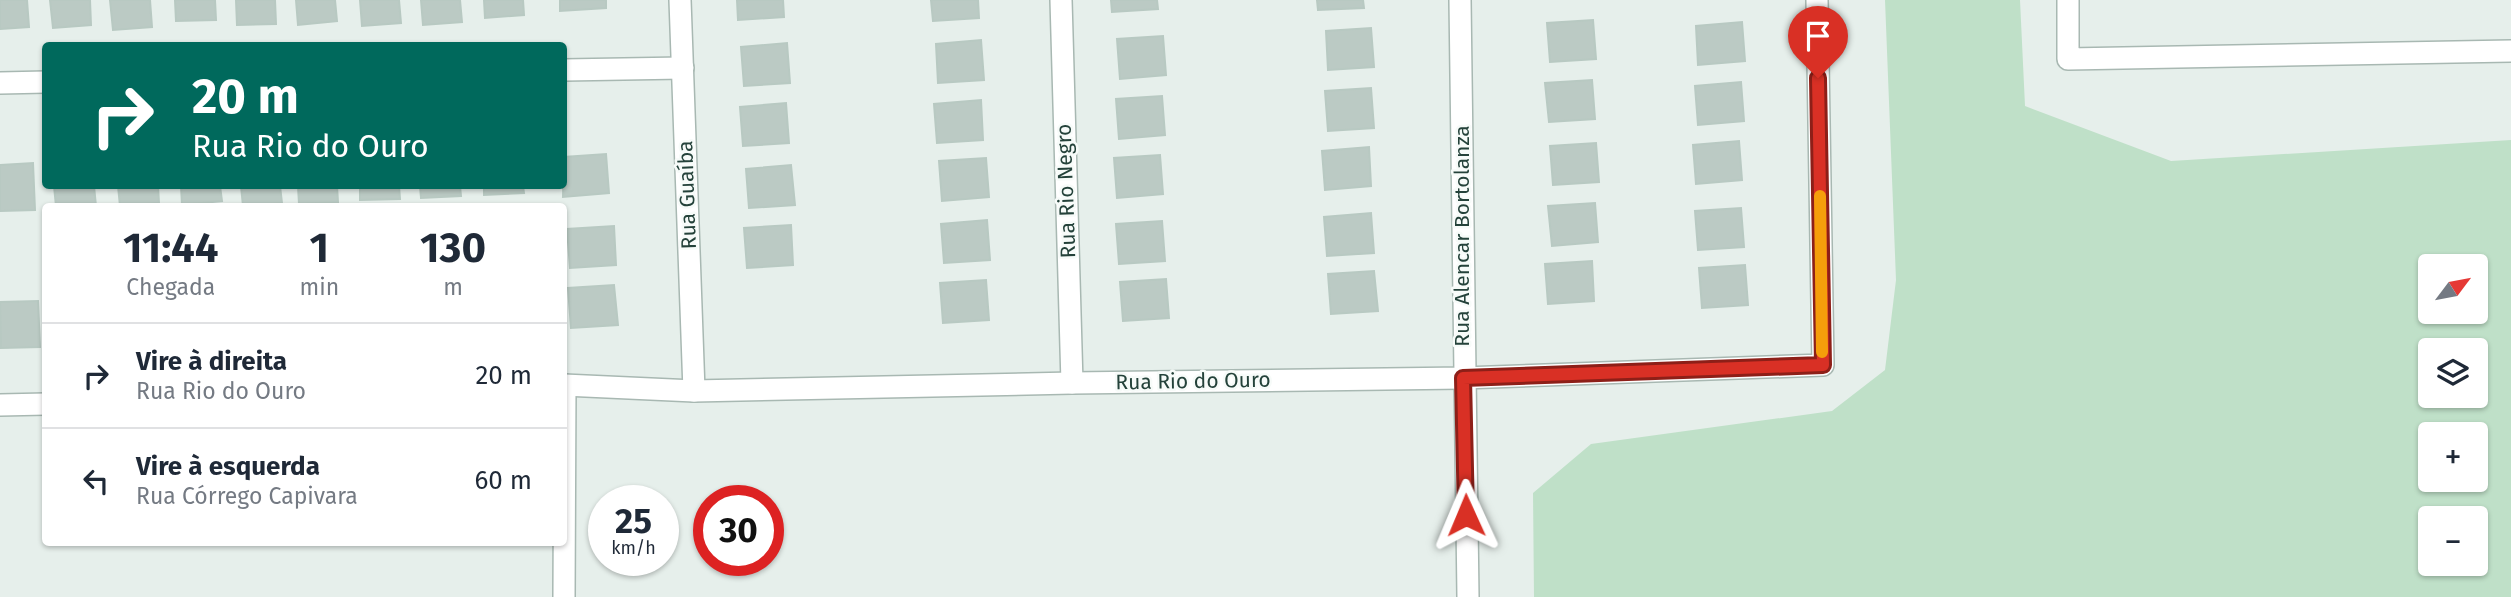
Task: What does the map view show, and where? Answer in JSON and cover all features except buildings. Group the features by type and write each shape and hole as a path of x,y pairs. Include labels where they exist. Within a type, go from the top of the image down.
{"street":[{"name":"Rua Guaíba","path":"680,0 694,391"},
{"name":"Rua Rio Negro","path":"1061,0 1072,383"},
{"name":"Rua Alencar Bortolanza","path":"1460,0 1468,597"},
{"name":"Rua Rio do Ouro","path":"567,385 694,391 1463,378 1823,365 1817,0"},
{"path":"2068,0 2068,58 2511,51"},
{"path":"567,70 683,68"},
{"path":"0,83 42,82"},
{"path":"0,405 42,404"},
{"path":"564,546 564,597"}],"green space":[{"path":"1885,0 2020,0 2025,106 2171,161 2511,140 2511,597 1534,597 1533,493 1591,444 1832,411 1885,370 1896,280"}],"slow traffic":[{"path":"1820,196 1822,352"}],"route":[{"path":"1466,515 1463,378 1823,365 1818,78"}]}
